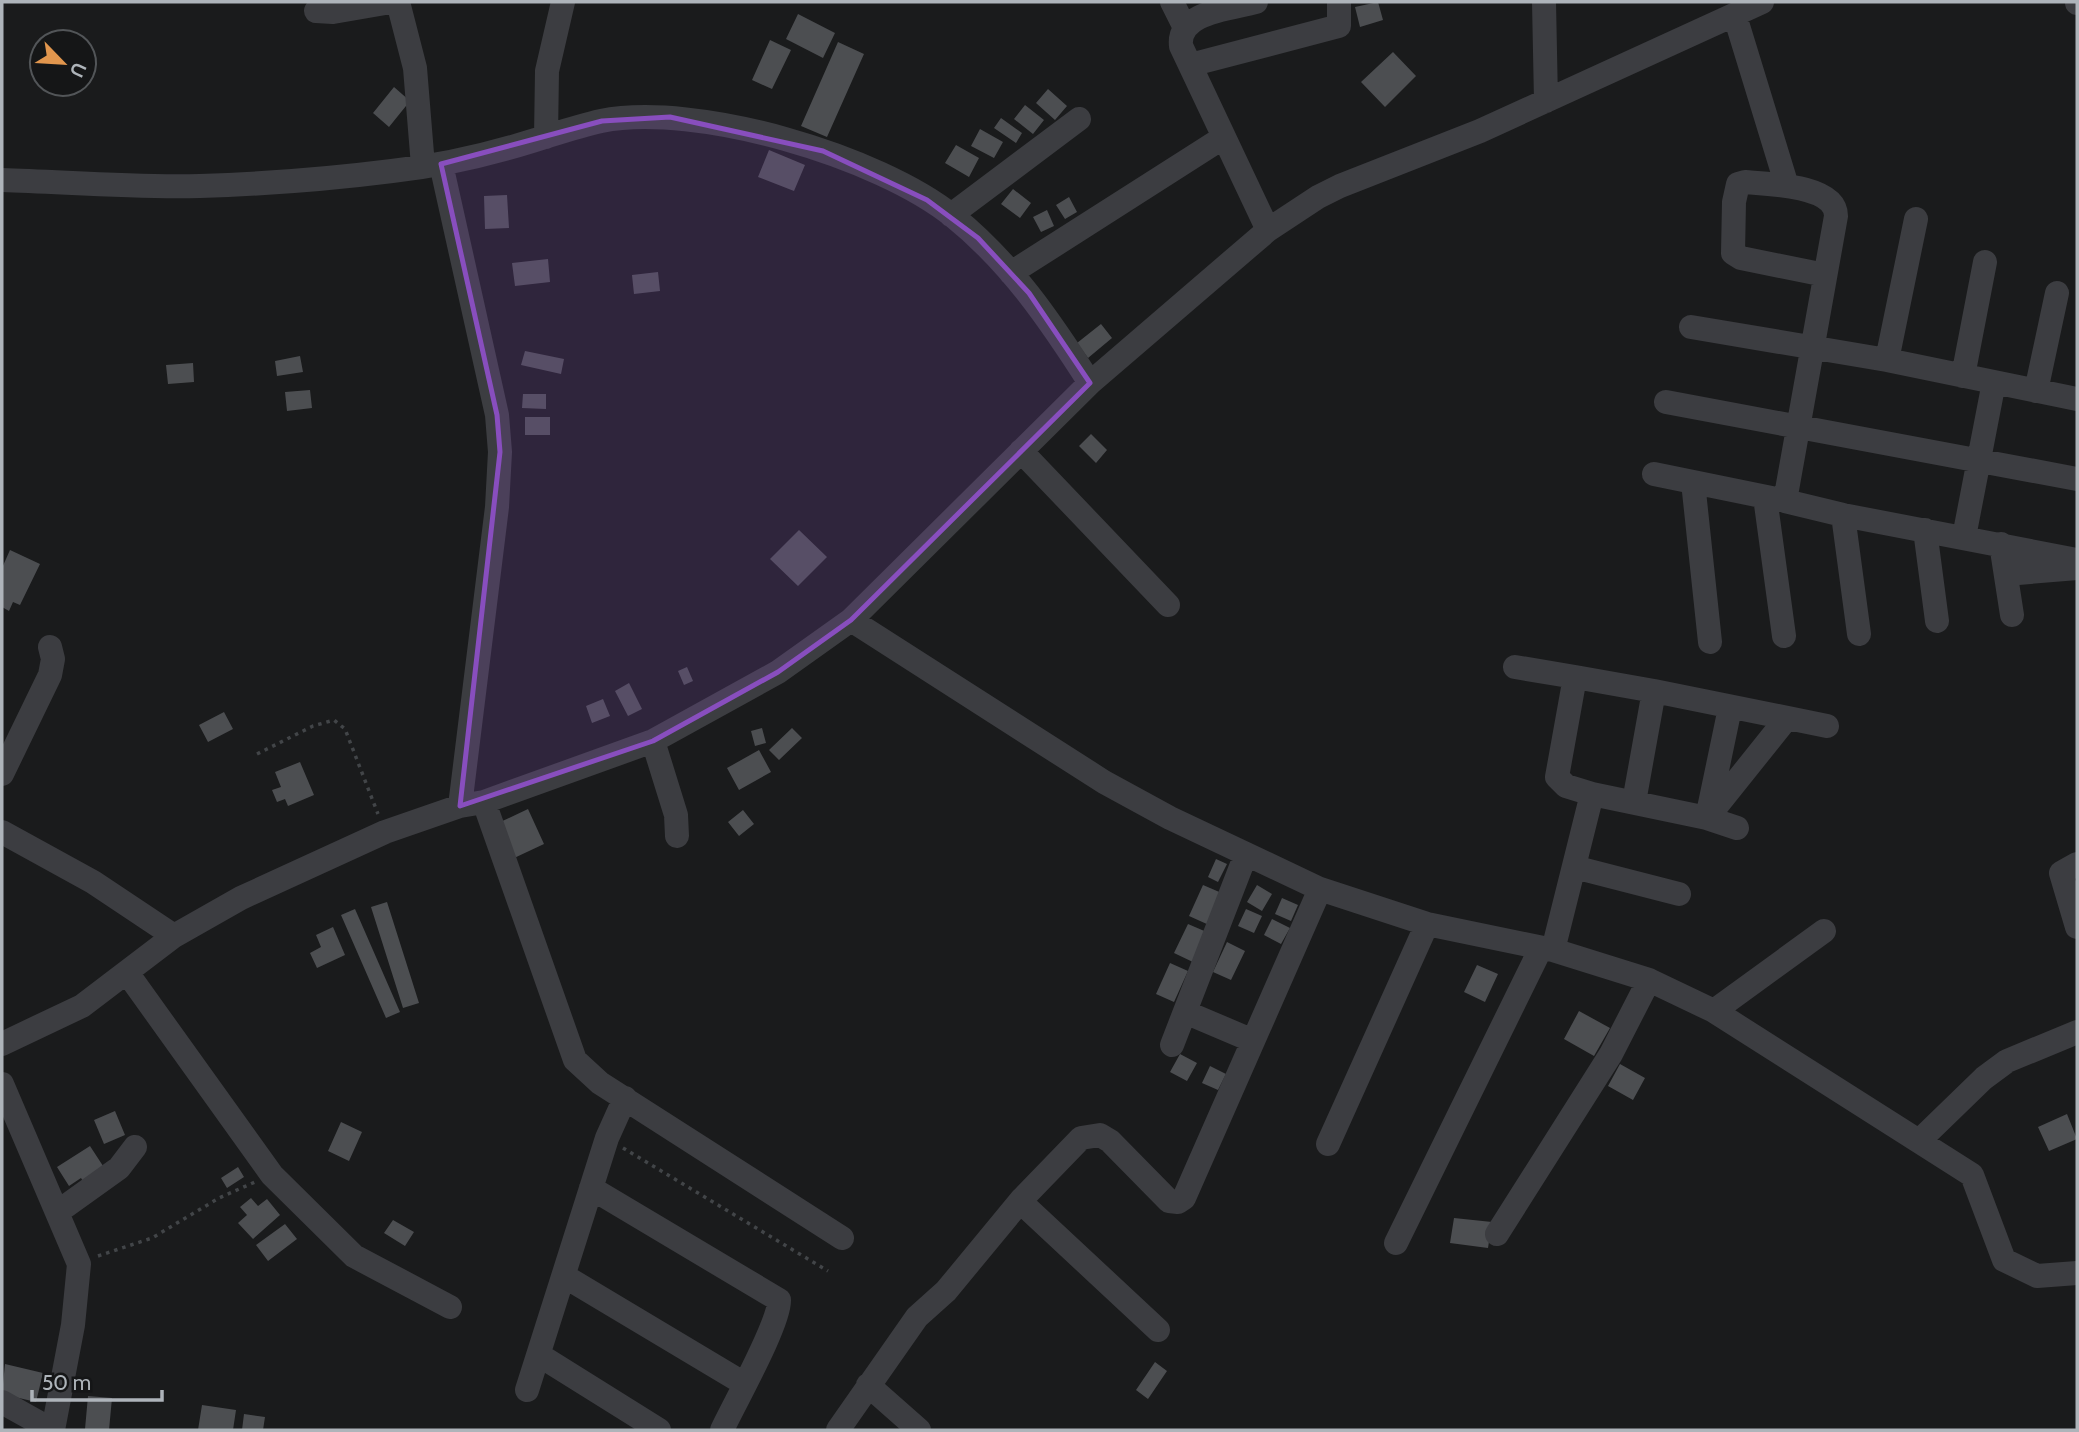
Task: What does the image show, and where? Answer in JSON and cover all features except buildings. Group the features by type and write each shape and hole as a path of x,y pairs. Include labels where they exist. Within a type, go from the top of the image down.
{"street":[{"path":"316,11 333,12 391,2"},
{"path":"398,2 415,68 432,165 498,415 500,452 497,507 472,804 575,1060 600,1083 842,1238"},
{"path":"1172,2 1184,26 1181,46 1268,230"},
{"path":"1184,26 1193,20 1254,2"},
{"path":"1190,65 1339,26 1339,2"},
{"path":"1544,2 1546,101"},
{"path":"2,1044 82,1006 128,974 174,936 241,898 385,832 653,741 778,672 851,620 1090,383 1268,230 1340,186 1480,131 1762,2"},
{"path":"546,137 547,71 555,3"},
{"path":"1735,16 1787,186"},
{"path":"2,180 199,186 432,165 602,121 670,117 718,124 822,151 895,182 951,215 1011,273 1048,317 1090,383"},
{"path":"951,215 1079,119"},
{"path":"1011,273 1224,137"},
{"path":"1784,636 1775,499 1798,425 1836,216 1834,205 1823,196 1787,186 1745,182 1738,184 1732,251 1741,258 1825,275"},
{"path":"1887,360 1916,219"},
{"path":"1963,376 1985,262"},
{"path":"2036,391 2057,293"},
{"path":"1691,327 1887,360 2077,399"},
{"path":"1964,537 1994,382"},
{"path":"1666,402 2077,479"},
{"path":"1021,452 1168,605"},
{"path":"1654,474 1843,515 2077,559"},
{"path":"1693,482 1710,642"},
{"path":"1843,515 1859,634"},
{"path":"1925,530 1937,621"},
{"path":"2001,544 2012,615"},
{"path":"2006,575 2077,568"},
{"path":"851,620 1104,782 1320,889 1427,924 1547,949 1648,981 1714,1011 1972,1175 2004,1260 2037,1276 2077,1273"},
{"path":"2,774 50,675 53,654 50,647"},
{"path":"1516,667 1654,691 1827,726"},
{"path":"1575,677 1557,777 1566,786 1707,818 1737,828"},
{"path":"1634,802 1654,691"},
{"path":"1707,818 1730,708"},
{"path":"1707,818 1787,718"},
{"path":"653,741 676,815 677,836"},
{"path":"1396,1243 1547,949 1574,867 1592,794"},
{"path":"2,832 93,882 174,936"},
{"path":"1172,1045 1246,854"},
{"path":"2077,864 2061,873 2077,927"},
{"path":"1574,867 1679,894"},
{"path":"838,1430 917,1317 946,1291 1022,1199 1081,1138 1091,1134 1110,1141 1169,1201 1181,1200 1320,889"},
{"path":"1328,1144 1427,924"},
{"path":"1714,1011 1824,931"},
{"path":"128,974 272,1175 354,1256 450,1307"},
{"path":"1497,1234 1611,1054 1648,981"},
{"path":"1185,1012 1251,1040"},
{"path":"1919,1141 1984,1078 2007,1061 2077,1032"},
{"path":"2,1084 59,1210 79,1264 74,1325 52,1430 2,1402"},
{"path":"527,1390 607,1138 625,1098"},
{"path":"59,1210 119,1168 135,1147"},
{"path":"591,1188 779,1300 778,1309 722,1430"},
{"path":"1022,1199 1025,1206 1158,1330"},
{"path":"564,1276 743,1383"},
{"path":"538,1355 659,1430"},
{"path":"868,1385 919,1430"}],"path":[{"path":"257,754 313,726 334,720 345,729 385,832"},
{"path":"607,1138 828,1271"},
{"path":"79,1264 152,1238 219,1198 272,1175"}],"highlighted area":[{"path":"670,117 823,151 927,200 978,238 1029,293 1090,383 851,620 778,672 653,741 460,806 500,452 497,415 441,164 602,121"}]}
